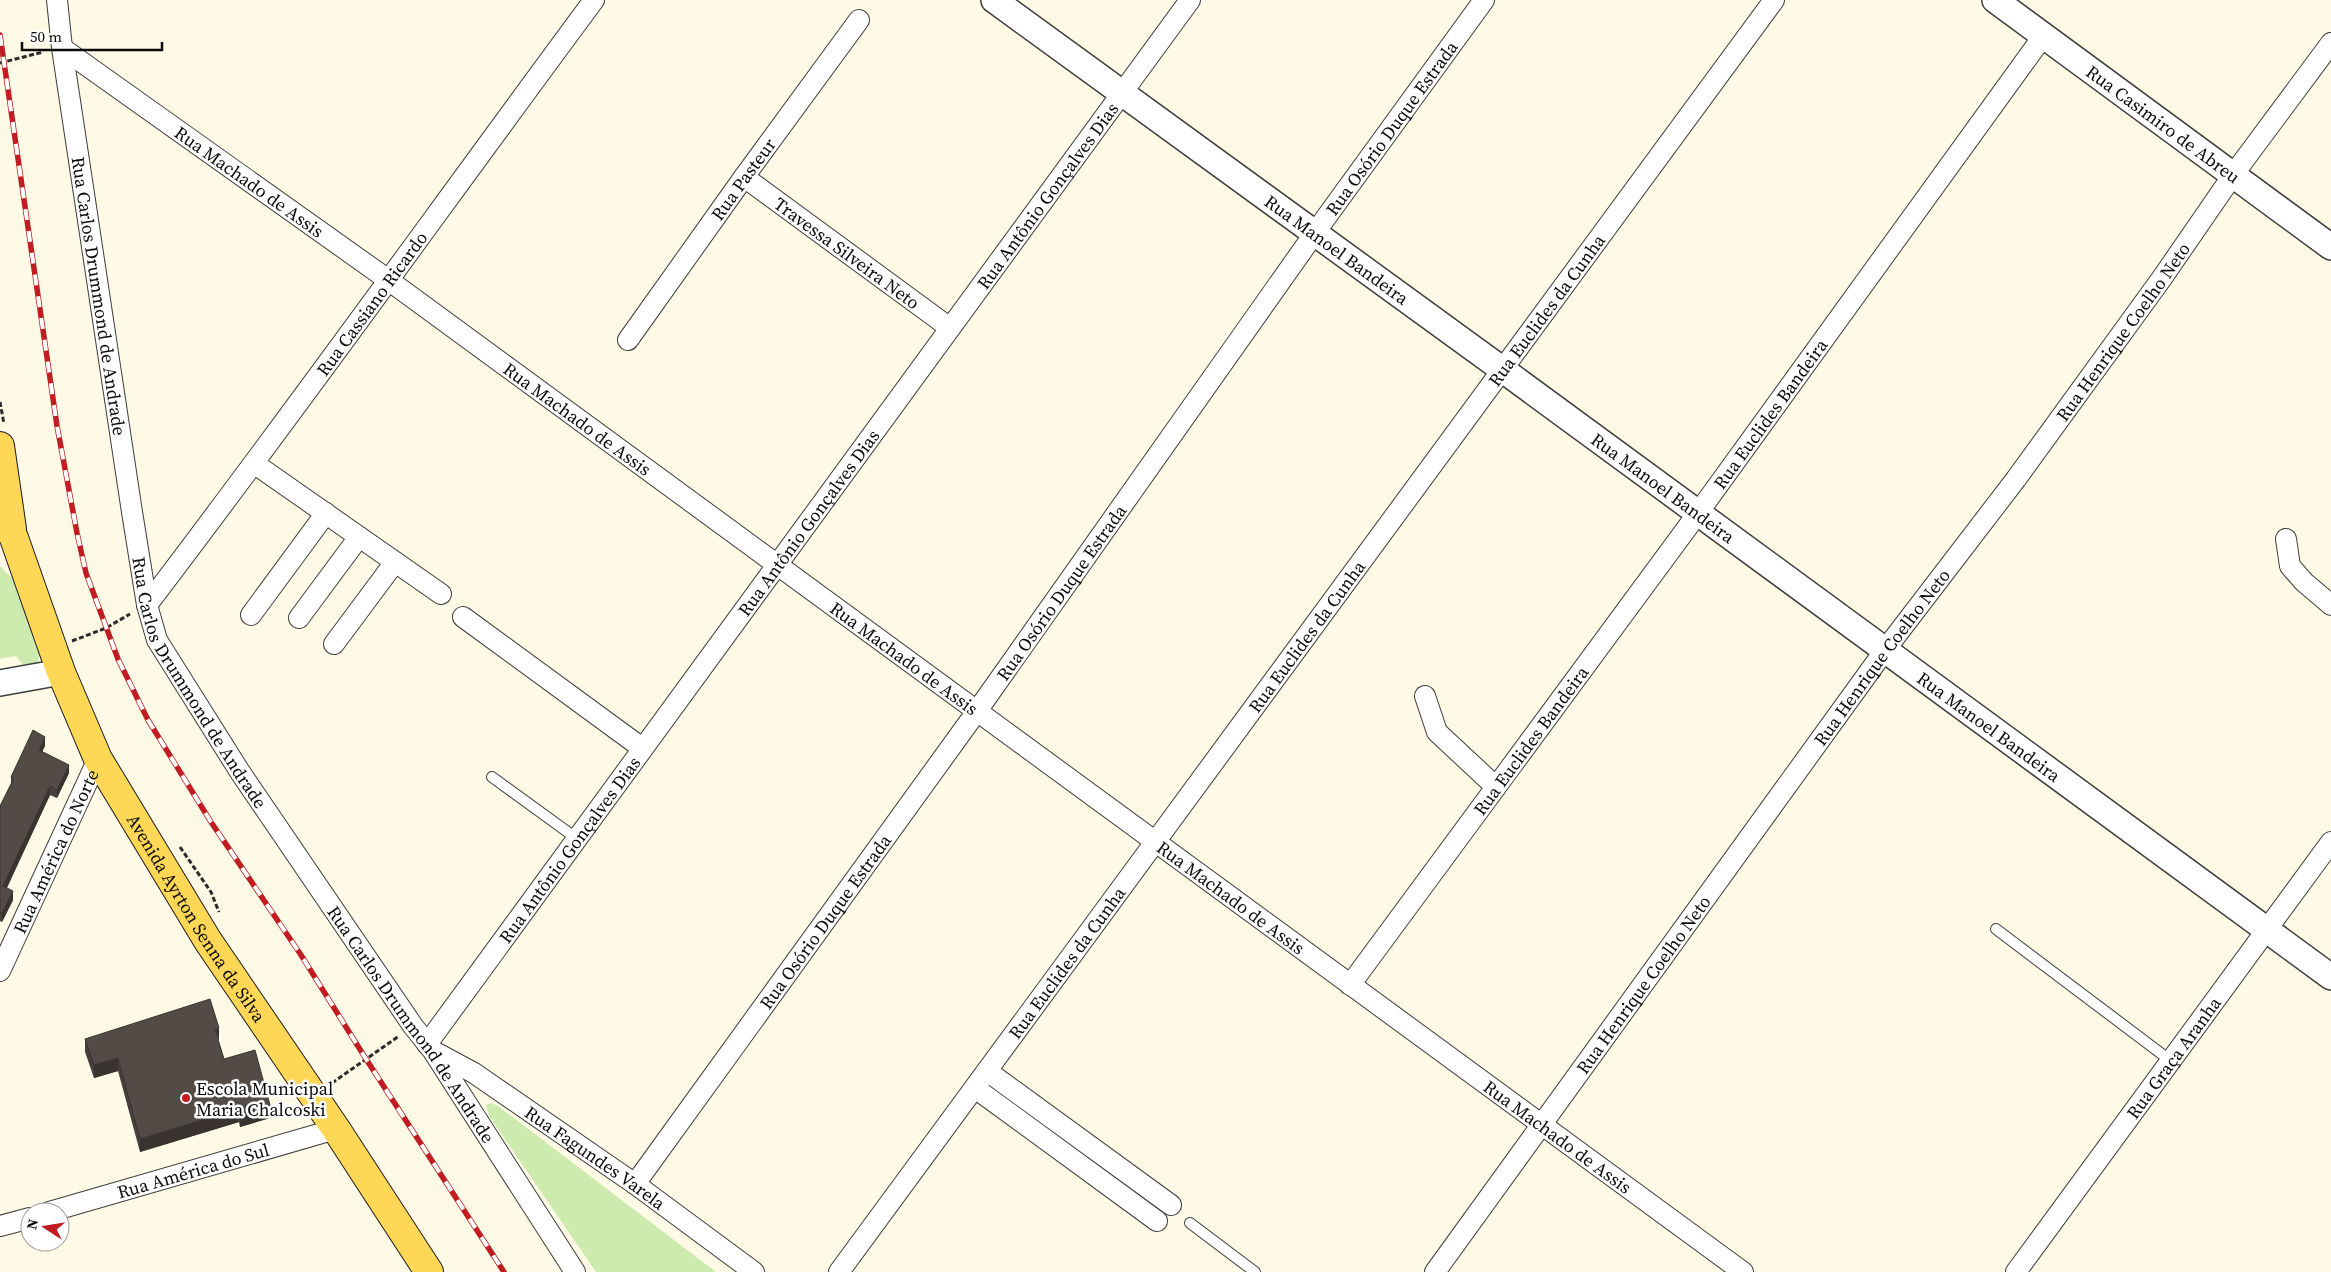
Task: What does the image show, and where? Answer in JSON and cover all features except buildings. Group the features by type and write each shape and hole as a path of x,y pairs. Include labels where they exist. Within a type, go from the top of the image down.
{"main road":[{"name":"Avenida Ayrton Senna da Silva","path":"3,437 7,537"},
{"name":"Avenida Ayrton Senna da Silva","path":"0,511 7,537 67,661 98,759 208,941 336,1130 429,1272"}],"street":[{"name":"Rua Carlos Drummond de Andrade","path":"58,0 62,48 147,604 157,640 240,772 413,1026 430,1048 575,1272"},
{"name":"Rua Cassiano Ricardo","path":"147,604 255,464 388,279 594,0"},
{"name":"Rua Manoel Bandeira","path":"994,0 1503,370 2331,977"},
{"name":"Rua Antônio Gonçalves Dias","path":"430,1048 576,838 1190,0"},
{"name":"Rua Osório Duque Estrada","path":"636,1184 977,711 1314,234 1484,0"},
{"name":"Rua Euclides da Cunha","path":"839,1272 1774,0"},
{"name":"Rua Casimiro de Abreu","path":"1996,0 2331,247"},
{"name":"Rua Pasteur","path":"628,340 744,176 858,20"},
{"name":"Rua Euclides Bandeira","path":"1350,984 1698,513 2044,35"},
{"name":"Rua Henrique Coelho Neto","path":"1435,1272 1885,650 2022,471 2162,278 2233,175 2331,43"},
{"name":"Rua Machado de Assis","path":"62,48 388,279 1743,1272"},
{"name":"Travessa Silveira Neto","path":"744,176 950,328"},
{"path":"255,464 441,594"},
{"path":"250,615 326,513"},
{"path":"299,618 359,536"},
{"path":"2286,539 2290,566 2304,582 2331,605"},
{"path":"334,644 395,562"},
{"path":"463,617 642,748"},
{"path":"0,683 67,661"},
{"path":"1426,696 1437,732 1496,788"},
{"name":"Rua América do Norte","path":"0,971 98,759"},
{"name":"Rua Graça Aranha","path":"2024,1269 2171,1061 2331,842"},
{"name":"Rua Fagundes Varela","path":"430,1048 474,1073 636,1184 754,1272"},
{"path":"987,1071 1171,1205"},
{"path":"975,1088 1157,1221"},
{"name":"Rua América do Sul","path":"70,1206 336,1130"},
{"path":"0,1226 20,1221"}],"lane":[{"path":"492,777 576,838"},
{"path":"1996,929 2171,1061"},
{"path":"1190,1223 1255,1272"}],"path":[{"path":"0,63 62,48"},
{"path":"0,402 3,437"},
{"path":"67,661 69,642 106,628 147,604"},
{"path":"176,842 211,892 221,917"},
{"path":"327,1086 413,1026"}],"green space":[{"path":"0,566 13,579 40,653 37,665 27,670 16,656 0,659"},
{"path":"491,1103 498,1106 716,1272 596,1272 489,1116 486,1105"}],"railway":[{"path":"0,35 57,426 77,533 86,573 118,659 148,720 211,822 301,955 504,1272"}],"place":[{"name":"Escola Municipal Maria Chalcoski","path":"186,1098"}]}
